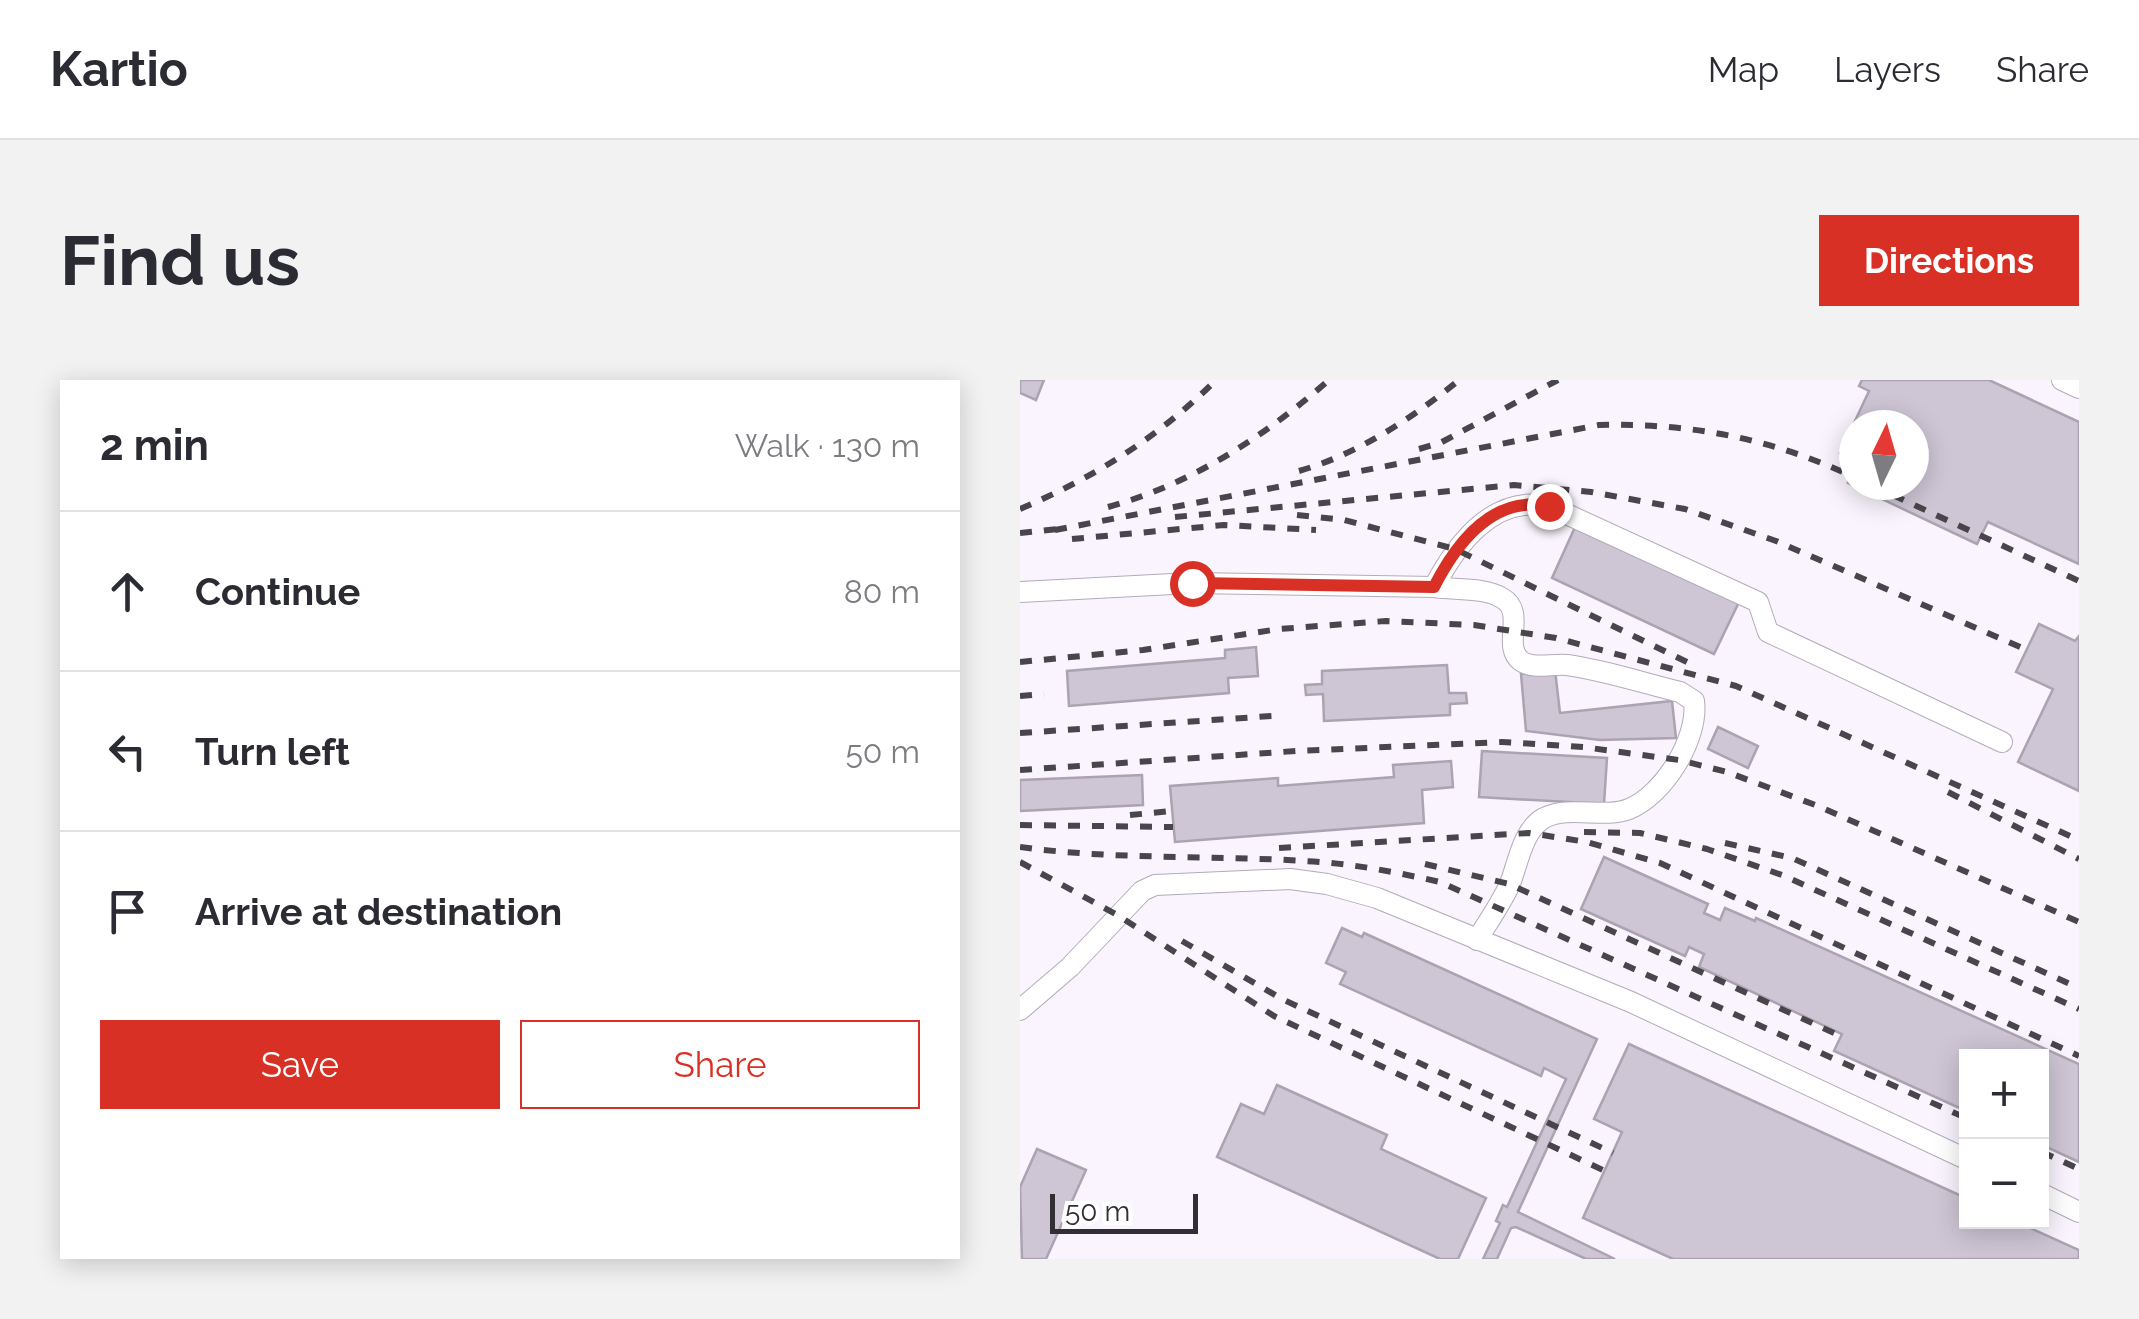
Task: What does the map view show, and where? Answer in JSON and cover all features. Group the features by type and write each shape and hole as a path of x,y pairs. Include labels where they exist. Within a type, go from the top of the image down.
{"lane":[{"path":"2062,380 2079,388"},
{"path":"1434,587 1455,549 1490,516 1530,502 1549,506 1758,602 1768,632 2002,742"},
{"path":"1020,592 1192,583 1434,587 1502,597 1511,605 1516,618 1515,654 1521,661 1532,665 1566,665 1680,692 1694,702 1693,733 1679,760 1652,794 1628,810 1544,818 1529,832 1509,884 1477,940"},
{"path":"1020,1010 1070,966 1142,891 1155,885 1290,879 1328,884 1376,898 1631,1002 1959,1156"},
{"path":"2049,1197 2079,1212"}],"building":[{"path":"1020,380 1044,380 1036,400 1020,393"},
{"path":"1862,380 1989,380 2079,422 2079,564 1988,522 1977,544 1884,500 1929,500 1929,410 1860,410 1869,391 1859,386"},
{"path":"1576,525 1739,602 1714,654 1552,578"},
{"path":"2039,624 2075,641 2079,636 2079,791 2018,762 2053,689 2016,672"},
{"path":"1256,647 1258,676 1228,678 1229,693 1069,706 1067,671 1225,658 1225,650"},
{"path":"1447,665 1449,693 1466,693 1467,703 1450,704 1450,715 1324,721 1323,694 1306,695 1305,685 1322,684 1322,671"},
{"path":"1555,670 1560,713 1672,701 1676,738 1600,740 1526,731 1521,674"},
{"path":"1718,727 1758,746 1748,768 1708,749"},
{"path":"1482,751 1607,758 1604,804 1479,797"},
{"path":"1451,761 1453,787 1422,790 1424,823 1175,842 1170,786 1278,778 1278,786 1394,777 1393,765"},
{"path":"1142,775 1143,805 1020,811 1020,780"},
{"path":"1604,857 1708,904 1704,913 1720,920 1725,908 1755,921 1756,918 2046,1049 1959,1049 1959,1108 1834,1051 1842,1034 1699,967 1704,954 1689,947 1685,956 1581,909"},
{"path":"1342,928 1362,937 1364,933 1597,1039 1518,1212 1615,1259 1586,1259 1516,1227 1511,1228 1497,1259 1483,1259 1500,1223 1496,1221 1503,1205 1507,1207 1566,1079 1544,1068 1541,1076 1340,984 1346,972 1326,963"},
{"path":"1629,1044 1959,1195 1959,1229 2032,1229 2079,1250 2079,1259 1673,1259 1583,1218 1622,1132 1594,1119"},
{"path":"2049,1050 2079,1064 2079,1162 2049,1148"},
{"path":"1277,1085 1387,1135 1381,1149 1486,1198 1458,1259 1440,1259 1217,1157 1241,1104 1264,1114"},
{"path":"1037,1149 1086,1170 1046,1259 1022,1259 1020,1187"}],"railway":[{"path":"1020,509 1125,454 1172,420 1216,380"},
{"path":"1108,507 1169,485 1226,456 1329,380"},
{"path":"1299,471 1383,434 1459,380"},
{"path":"1419,449 1440,443 1558,380"},
{"path":"1055,530 1599,425 1666,427 1730,436 1792,452 1839,470"},
{"path":"1175,517 1514,485 1591,492 1685,509 1776,541 2027,650"},
{"path":"1904,500 2079,581"},
{"path":"1297,515 1344,520 1455,549 1691,664"},
{"path":"1072,539 1224,525 1316,530"},
{"path":"1020,533 1067,528"},
{"path":"1020,662 1143,650 1279,629 1386,621 1474,625 1556,638 1736,686 2079,840"},
{"path":"1020,696 1044,694"},
{"path":"1020,733 1272,716"},
{"path":"1020,770 1502,742 1583,747 1679,760 1727,772 1818,806 2079,922"},
{"path":"1948,792 2079,859"},
{"path":"1130,815 1172,811"},
{"path":"1020,825 1173,827"},
{"path":"1584,832 1640,833 1707,849 1782,875 2079,1009"},
{"path":"1279,848 1529,833 1587,842 1660,863 2079,1056"},
{"path":"1725,843 1792,858 2079,988"},
{"path":"1020,847 1091,854 1321,862 1440,882 1959,1115"},
{"path":"1020,862 1119,916 1274,1016 1605,1171"},
{"path":"1425,864 1509,884 1836,1034"},
{"path":"1182,941 1282,999 1613,1153"},
{"path":"2049,1155 2079,1169"}],"route":[{"path":"1192,583 1434,587 1455,549 1490,516 1530,502 1549,506"}]}
